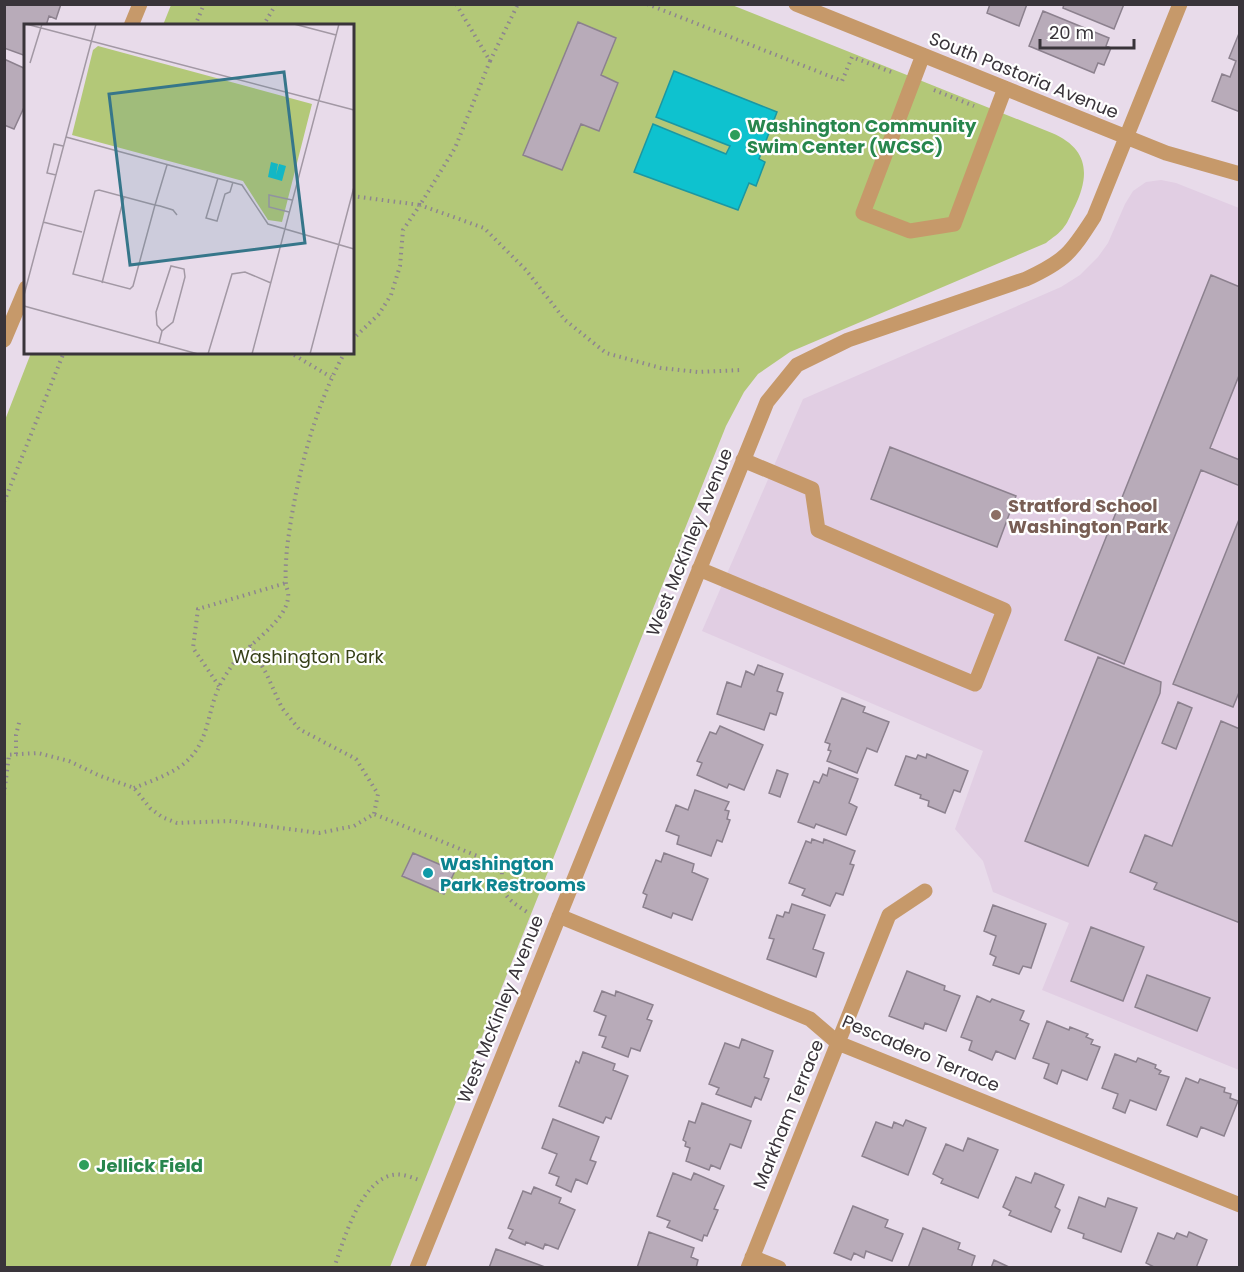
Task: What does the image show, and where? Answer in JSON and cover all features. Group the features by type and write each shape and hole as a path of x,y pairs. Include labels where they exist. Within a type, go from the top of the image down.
{"street":[{"path":"132,24 140,4"},
{"name":"South Pastoria Avenue","path":"796,4 1166,153 1239,174"},
{"name":"West McKinley Avenue","path":"417,1268 767,402 796,365 848,340 1026,279 1054,266 1075,248 1094,218 1180,4"},
{"path":"922,55 863,213 910,231 954,224 1005,88"},
{"path":"4,340 24,293"},
{"path":"699,569 975,684 978,678 1004,610 818,530 812,489 744,460"},
{"name":"Markham Terrace","path":"750,1262 889,915 925,891"},
{"name":"Pescadero Terrace","path":"559,916 810,1019 838,1042 1239,1205"},
{"path":"750,1262 778,1268"}],"path":[{"path":"196,24 204,4"},
{"path":"263,24 276,4"},
{"path":"456,4 490,61"},
{"path":"354,338 379,314 390,295 400,266 403,230 455,148 490,61 518,4"},
{"path":"647,4 842,81 852,57 995,114"},
{"path":"354,196 420,205 484,228 526,270 565,320 606,353 661,368 698,372 741,370"},
{"path":"4,502 63,354"},
{"path":"292,354 331,377"},
{"path":"134,788 170,773 190,759 204,739 219,686 232,665 281,617 288,598 287,550 294,502 312,431 331,377 344,354"},
{"path":"219,686 193,648 198,609 286,583"},
{"path":"4,795 7,755 38,753 69,761 98,775 134,788 150,808 162,817 177,823 228,821 319,833 354,826 374,814 378,794 356,759 299,729 282,708 250,645"},
{"path":"16,754 16,735 20,719"},
{"path":"374,814 502,866 502,882 507,900 527,912"},
{"path":"334,1268 359,1205 375,1185 392,1176 405,1175 419,1180"}],"shaded area":[{"name":"Stratford School Washington Park","path":"1161,180 1176,183 1239,208 1239,1070 1042,990 1069,923 993,892 983,861 955,829 983,751 702,631 803,399 1061,287 1080,275 1098,257 1108,243 1133,191 1146,182"}],"green space":[{"name":"Washington Park","path":"171,5 732,5 1052,133 1073,146 1083,163 1083,183 1075,206 1062,229 1046,243 790,352 758,374 744,392 726,426 390,1267 5,1267 5,420 31,354 354,354 354,24 163,24"}],"water":[{"name":"Washington Community Swim Center (WCSC)","path":"674,71 777,112 759,159 765,162 756,186 749,183 738,210 634,172 653,124 726,154 730,146 656,117"}],"building":[{"path":"4,4 61,4 56,19 49,16 47,24 24,24 24,55 4,48"},
{"path":"990,4 1027,4 1019,26 987,13"},
{"path":"1064,4 1124,4 1114,29 1063,8"},
{"path":"1043,11 1109,38 1106,46 1111,48 1104,65 1098,63 1094,73 1029,46"},
{"path":"578,22 616,38 601,75 618,83 599,131 581,124 562,170 523,155"},
{"path":"1240,31 1240,112 1212,101 1222,74 1230,77 1236,61 1229,58"},
{"path":"4,59 24,68 24,107 14,129 4,125"},
{"path":"1211,275 1240,287 1240,373 1210,448 1240,460 1240,486 1201,470 1124,664 1065,640"},
{"path":"890,447 1016,496 997,547 871,499"},
{"path":"1240,517 1240,690 1233,707 1173,684"},
{"path":"1098,657 1161,682 1160,693 1088,866 1025,841"},
{"path":"758,665 783,674 777,691 783,693 776,715 770,713 764,730 717,714 727,682 741,687 746,671 754,675"},
{"path":"842,698 865,707 863,712 889,722 877,752 867,748 857,773 827,761 831,751 828,750 830,744 825,742"},
{"path":"1178,702 1192,708 1176,749 1162,743"},
{"path":"1221,721 1240,729 1240,923 1154,889 1157,883 1130,872 1145,835 1172,846"},
{"path":"720,726 763,745 744,790 729,784 727,788 697,775 702,763 697,761 710,732 716,734"},
{"path":"927,754 968,771 960,792 954,790 945,813 928,806 929,801 920,798 921,795 895,785 906,756 916,759 918,755 926,758"},
{"path":"829,768 858,779 849,803 857,807 846,835 816,824 814,828 798,822 814,781 819,783 823,774 827,776"},
{"path":"777,770 788,774 780,797 769,793"},
{"path":"695,790 729,802 725,810 729,811 727,819 730,820 722,842 717,840 711,856 677,844 679,836 666,831 676,805 688,810"},
{"path":"812,839 823,843 824,839 855,851 850,864 854,865 843,895 836,893 830,906 802,895 805,889 789,883 806,841 811,843"},
{"name":"Washington Park Restrooms","path":"413,853 455,871 444,894 402,876"},
{"path":"664,853 694,864 692,872 708,879 692,920 673,913 671,918 643,907 647,895 643,893 656,860 661,862"},
{"path":"792,904 825,915 813,949 824,953 816,977 767,959 774,939 769,938 777,915 783,917 785,912 789,913"},
{"path":"993,905 1046,924 1031,968 1023,966 1019,974 993,965 996,957 990,954 996,936 984,931"},
{"path":"1091,927 1144,947 1123,1001 1071,981"},
{"path":"907,971 945,986 944,990 960,996 946,1031 925,1023 923,1029 889,1016"},
{"path":"1147,975 1210,998 1197,1031 1135,1007"},
{"path":"602,991 615,996 616,991 653,1005 647,1019 652,1021 640,1051 631,1048 628,1057 602,1047 606,1037 599,1035 606,1016 594,1011"},
{"path":"977,996 1024,1011 1020,1020 1029,1024 1015,1059 996,1051 992,1060 969,1050 972,1041 961,1037"},
{"path":"1047,1021 1069,1030 1070,1027 1088,1034 1086,1037 1093,1040 1091,1044 1100,1047 1087,1080 1062,1070 1057,1084 1044,1078 1049,1064 1033,1058"},
{"path":"742,1039 773,1051 764,1077 769,1079 761,1100 755,1097 751,1107 716,1094 719,1088 709,1084 725,1043 739,1048"},
{"path":"583,1052 615,1064 613,1070 628,1076 611,1119 606,1117 603,1123 559,1106 576,1061 579,1063"},
{"path":"1115,1054 1136,1062 1138,1058 1156,1065 1155,1068 1161,1071 1159,1074 1169,1077 1156,1110 1130,1100 1125,1113 1113,1108 1118,1094 1102,1088"},
{"path":"1186,1078 1198,1083 1200,1079 1225,1088 1224,1092 1231,1094 1230,1098 1238,1101 1224,1136 1201,1127 1197,1137 1167,1125"},
{"path":"702,1103 751,1121 741,1148 730,1144 720,1169 711,1165 709,1170 686,1161 690,1148 685,1146 686,1142 683,1140 689,1121 695,1123"},
{"path":"553,1119 599,1137 590,1160 596,1162 587,1184 576,1179 571,1192 556,1185 559,1177 549,1173 557,1154 542,1148"},
{"path":"906,1120 926,1128 908,1175 862,1156 876,1122 892,1128 894,1122 903,1126"},
{"path":"968,1138 998,1150 978,1198 941,1183 943,1179 933,1174 946,1144 963,1151"},
{"path":"673,1173 691,1180 694,1173 724,1186 714,1209 718,1210 707,1236 704,1235 702,1241 667,1227 670,1221 657,1216"},
{"path":"1035,1173 1064,1185 1055,1207 1060,1210 1051,1232 1009,1215 1011,1211 1003,1207 1016,1177 1031,1183"},
{"path":"534,1187 561,1198 559,1203 575,1210 558,1249 545,1244 543,1249 526,1242 525,1245 509,1238 513,1230 508,1228 523,1191 531,1194"},
{"path":"1079,1197 1105,1207 1108,1198 1137,1208 1121,1252 1083,1238 1084,1234 1068,1228"},
{"path":"853,1206 888,1220 885,1227 903,1234 892,1261 866,1251 864,1258 854,1253 851,1260 834,1253"},
{"path":"923,1228 960,1243 958,1249 975,1256 971,1268 908,1268"},
{"path":"649,1232 694,1248 691,1257 698,1260 696,1268 637,1268"},
{"path":"1189,1232 1207,1240 1196,1268 1156,1268 1146,1263 1158,1233 1174,1239 1177,1233 1187,1237"},
{"path":"496,1249 545,1267 545,1268 489,1268"},
{"path":"994,1260 1011,1268 991,1268"}],"place":[{"name":"Washington Community Swim Center (WCSC)","path":"735,135"},
{"name":"Stratford School Washington Park","path":"996,515"},
{"name":"Washington Park Restrooms","path":"428,873"},
{"name":"Jellick Field","path":"84,1165"}]}
